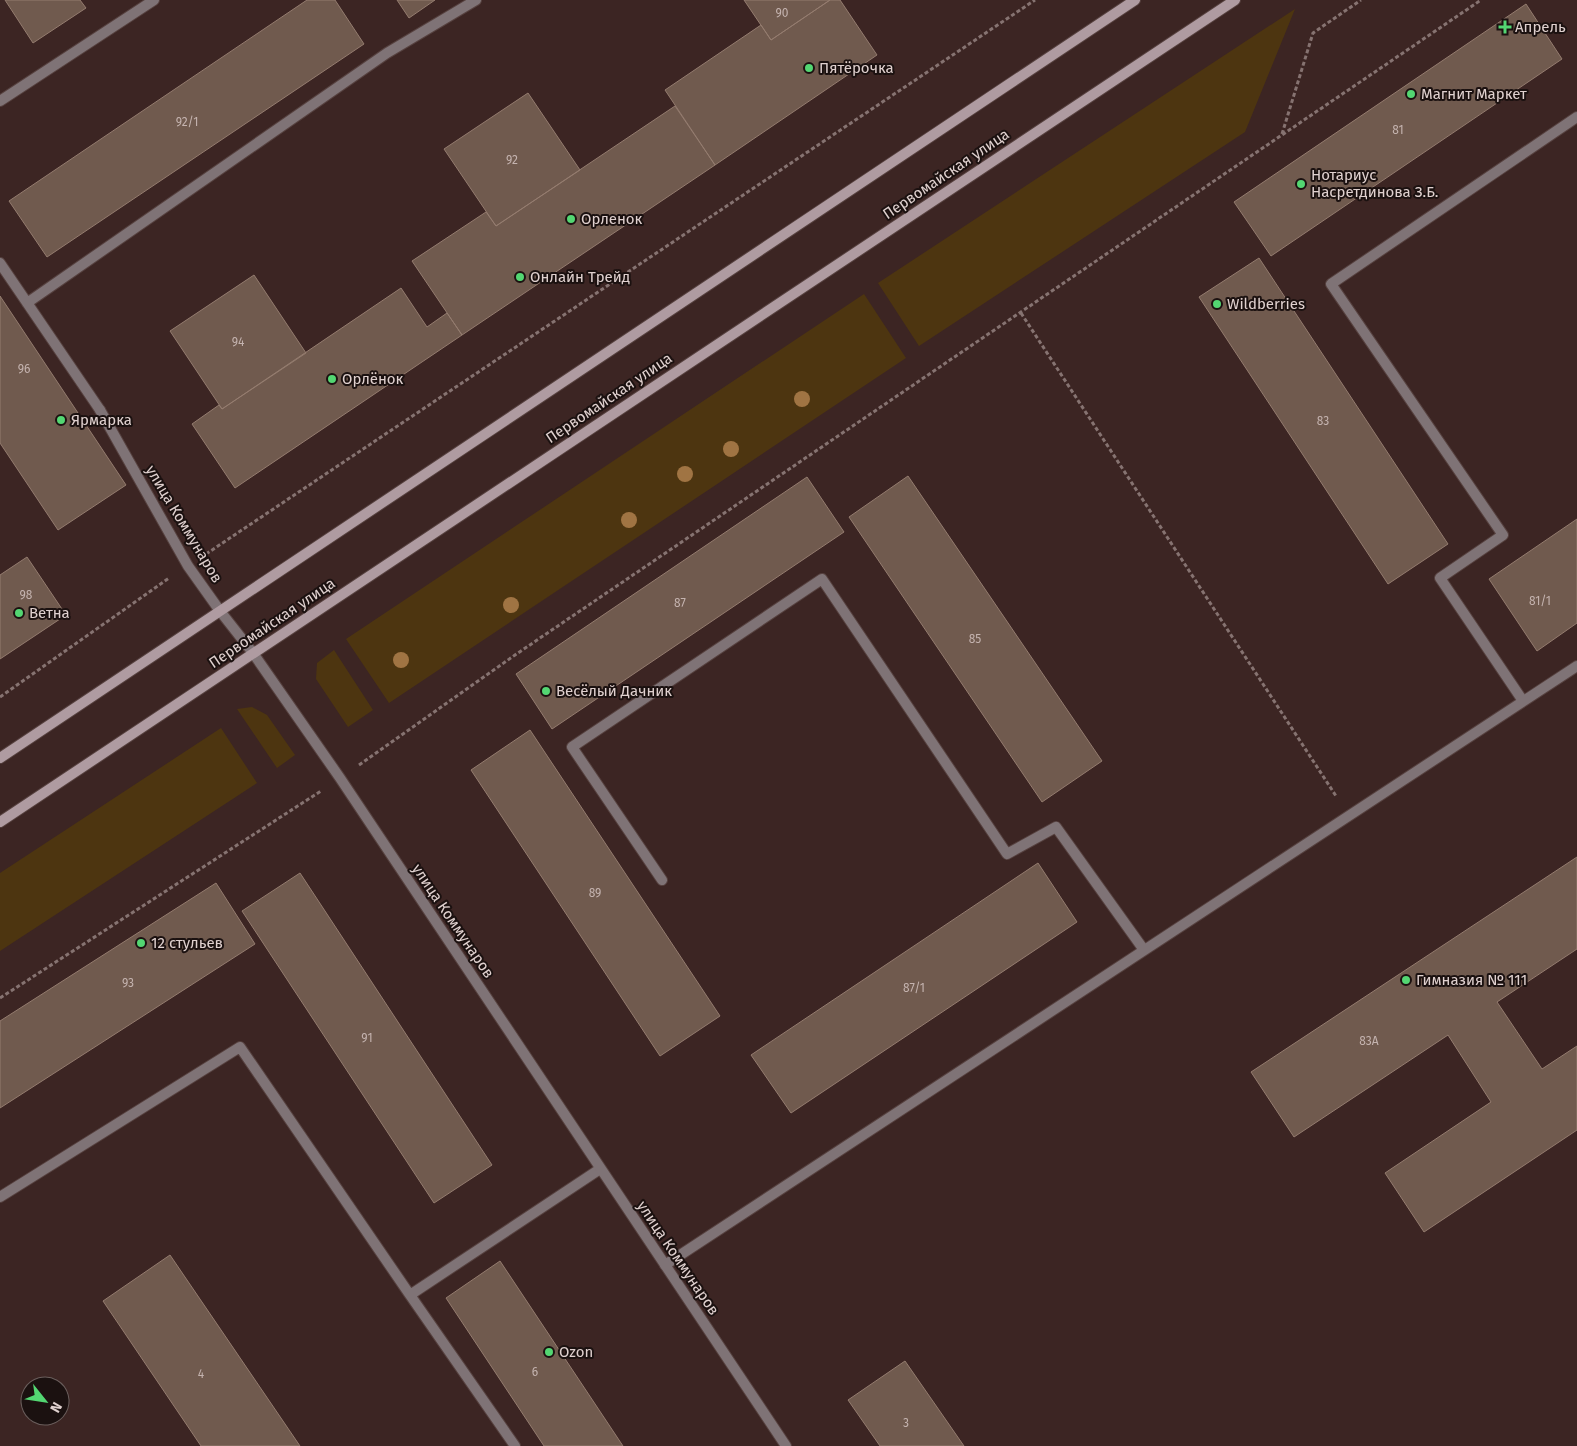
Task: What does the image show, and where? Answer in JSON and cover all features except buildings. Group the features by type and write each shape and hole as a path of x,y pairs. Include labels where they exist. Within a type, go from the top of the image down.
{"main road":[{"path":"0,758 1135,0"},
{"name":"Первомайская улица","path":"0,822 1235,0"}],"street":[{"path":"0,100 154,0"},
{"path":"26,303 386,53 476,0"},
{"path":"1523,701 1440,578 1503,535 1332,284 1577,118"},
{"name":"улица Коммунаров","path":"0,263 100,410 188,566 220,612 253,653 340,778 786,1446"},
{"path":"662,880 572,747 822,579 1007,854 1056,827 1144,950"},
{"path":"665,1265 1577,666"},
{"path":"0,1197 240,1047 515,1446"},
{"path":"410,1295 600,1169"}],"path":[{"path":"0,697 188,566 1035,0"},
{"path":"1282,135 1313,33 1361,0"},
{"path":"0,998 340,778 515,655 1481,0"},
{"path":"1021,312 1348,816"}],"shaded area":[{"path":"1295,9 1245,132 919,346 878,283"},
{"path":"864,294 906,358 389,703 346,639"},
{"path":"334,650 373,710 348,727 316,679 317,663"},
{"path":"252,707 267,715 295,755 277,768 237,709"},
{"path":"221,728 257,783 0,951 0,873"}],"place":[{"name":"Апрель","path":"1505,27"},
{"name":"Пятёрочка","path":"809,68"},
{"name":"Магнит Маркет","path":"1411,94"},
{"name":"Нотариус Насретдинова З.Б.","path":"1301,184"},
{"name":"Орленок","path":"571,219"},
{"name":"Онлайн Трейд","path":"520,277"},
{"name":"Wildberries","path":"1217,304"},
{"name":"Орлёнок","path":"332,379"},
{"name":"Ярмарка","path":"61,420"},
{"name":"Ветна","path":"19,613"},
{"name":"Весёлый Дачник","path":"546,691"},
{"name":"12 стульев","path":"141,943"},
{"name":"Гимназия № 111","path":"1406,980"},
{"name":"Ozon","path":"549,1352"}]}
